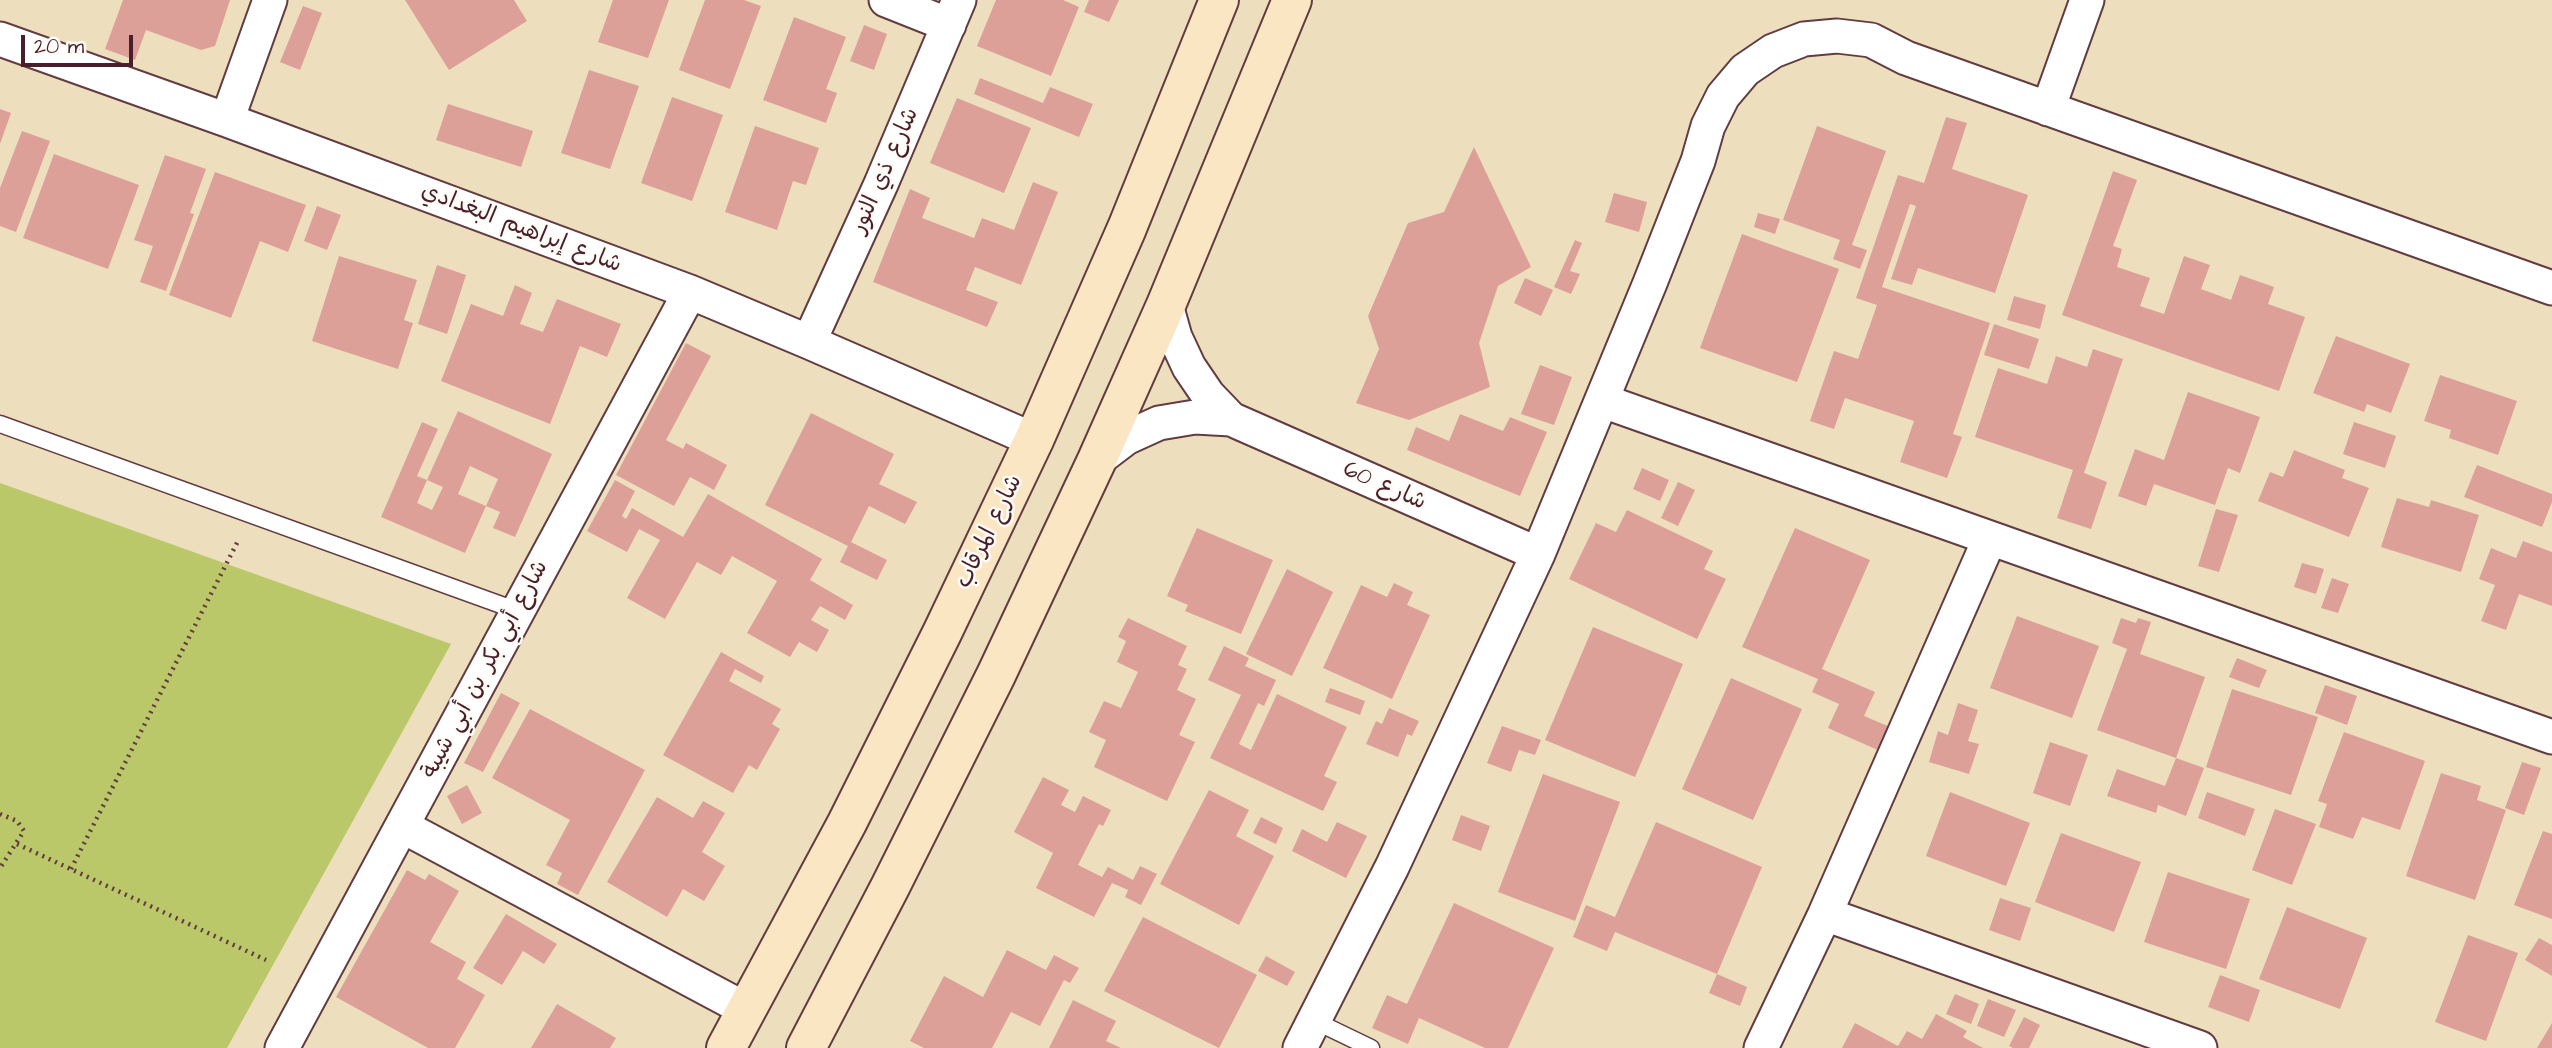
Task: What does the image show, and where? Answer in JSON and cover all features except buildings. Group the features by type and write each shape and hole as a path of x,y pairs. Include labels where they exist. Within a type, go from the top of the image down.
{"main road":[{"name":"شارع المرقاب","path":"726,1048 847,823 942,634 1034,440 1127,228 1219,0"},
{"path":"806,1048 990,687 1097,460 1166,305 1292,0"}],"street":[{"path":"228,120 270,0"},
{"path":"886,0 954,13"},
{"path":"2048,109 2087,0"},
{"name":"شارع ذي النور","path":"809,342 881,184 954,13"},
{"path":"1308,1034 1404,843 1538,554 1603,401 1698,161 1708,126 1723,96 1745,70 1773,51 1804,39 1838,36 1871,40 1906,58 2552,288"},
{"name":"شارع إبراهيم البغدادي","path":"0,39 228,120 690,292 1034,440"},
{"name":"شارع أبي بكر بن أبي شيبة","path":"282,1048 690,292"},
{"name":"شارع 60","path":"1166,305 1175,337 1189,367 1208,394 1231,419"},
{"path":"1603,401 2552,737"},
{"name":"شارع 60","path":"1097,460 1126,438 1159,423 1195,417 1231,419 1538,554"},
{"path":"1760,1048 1825,914 1990,538"},
{"path":"401,827 747,1010"},
{"path":"1825,914 2200,1048"}],"lane":[{"path":"0,424 518,611"},
{"path":"1308,1034 1371,1048"}],"path":[{"path":"71,869 251,514"},
{"path":"0,814 17,821 24,831 0,868"},
{"path":"18,844 265,960"}],"green space":[{"path":"0,483 451,644 227,1048 0,1048"}]}
